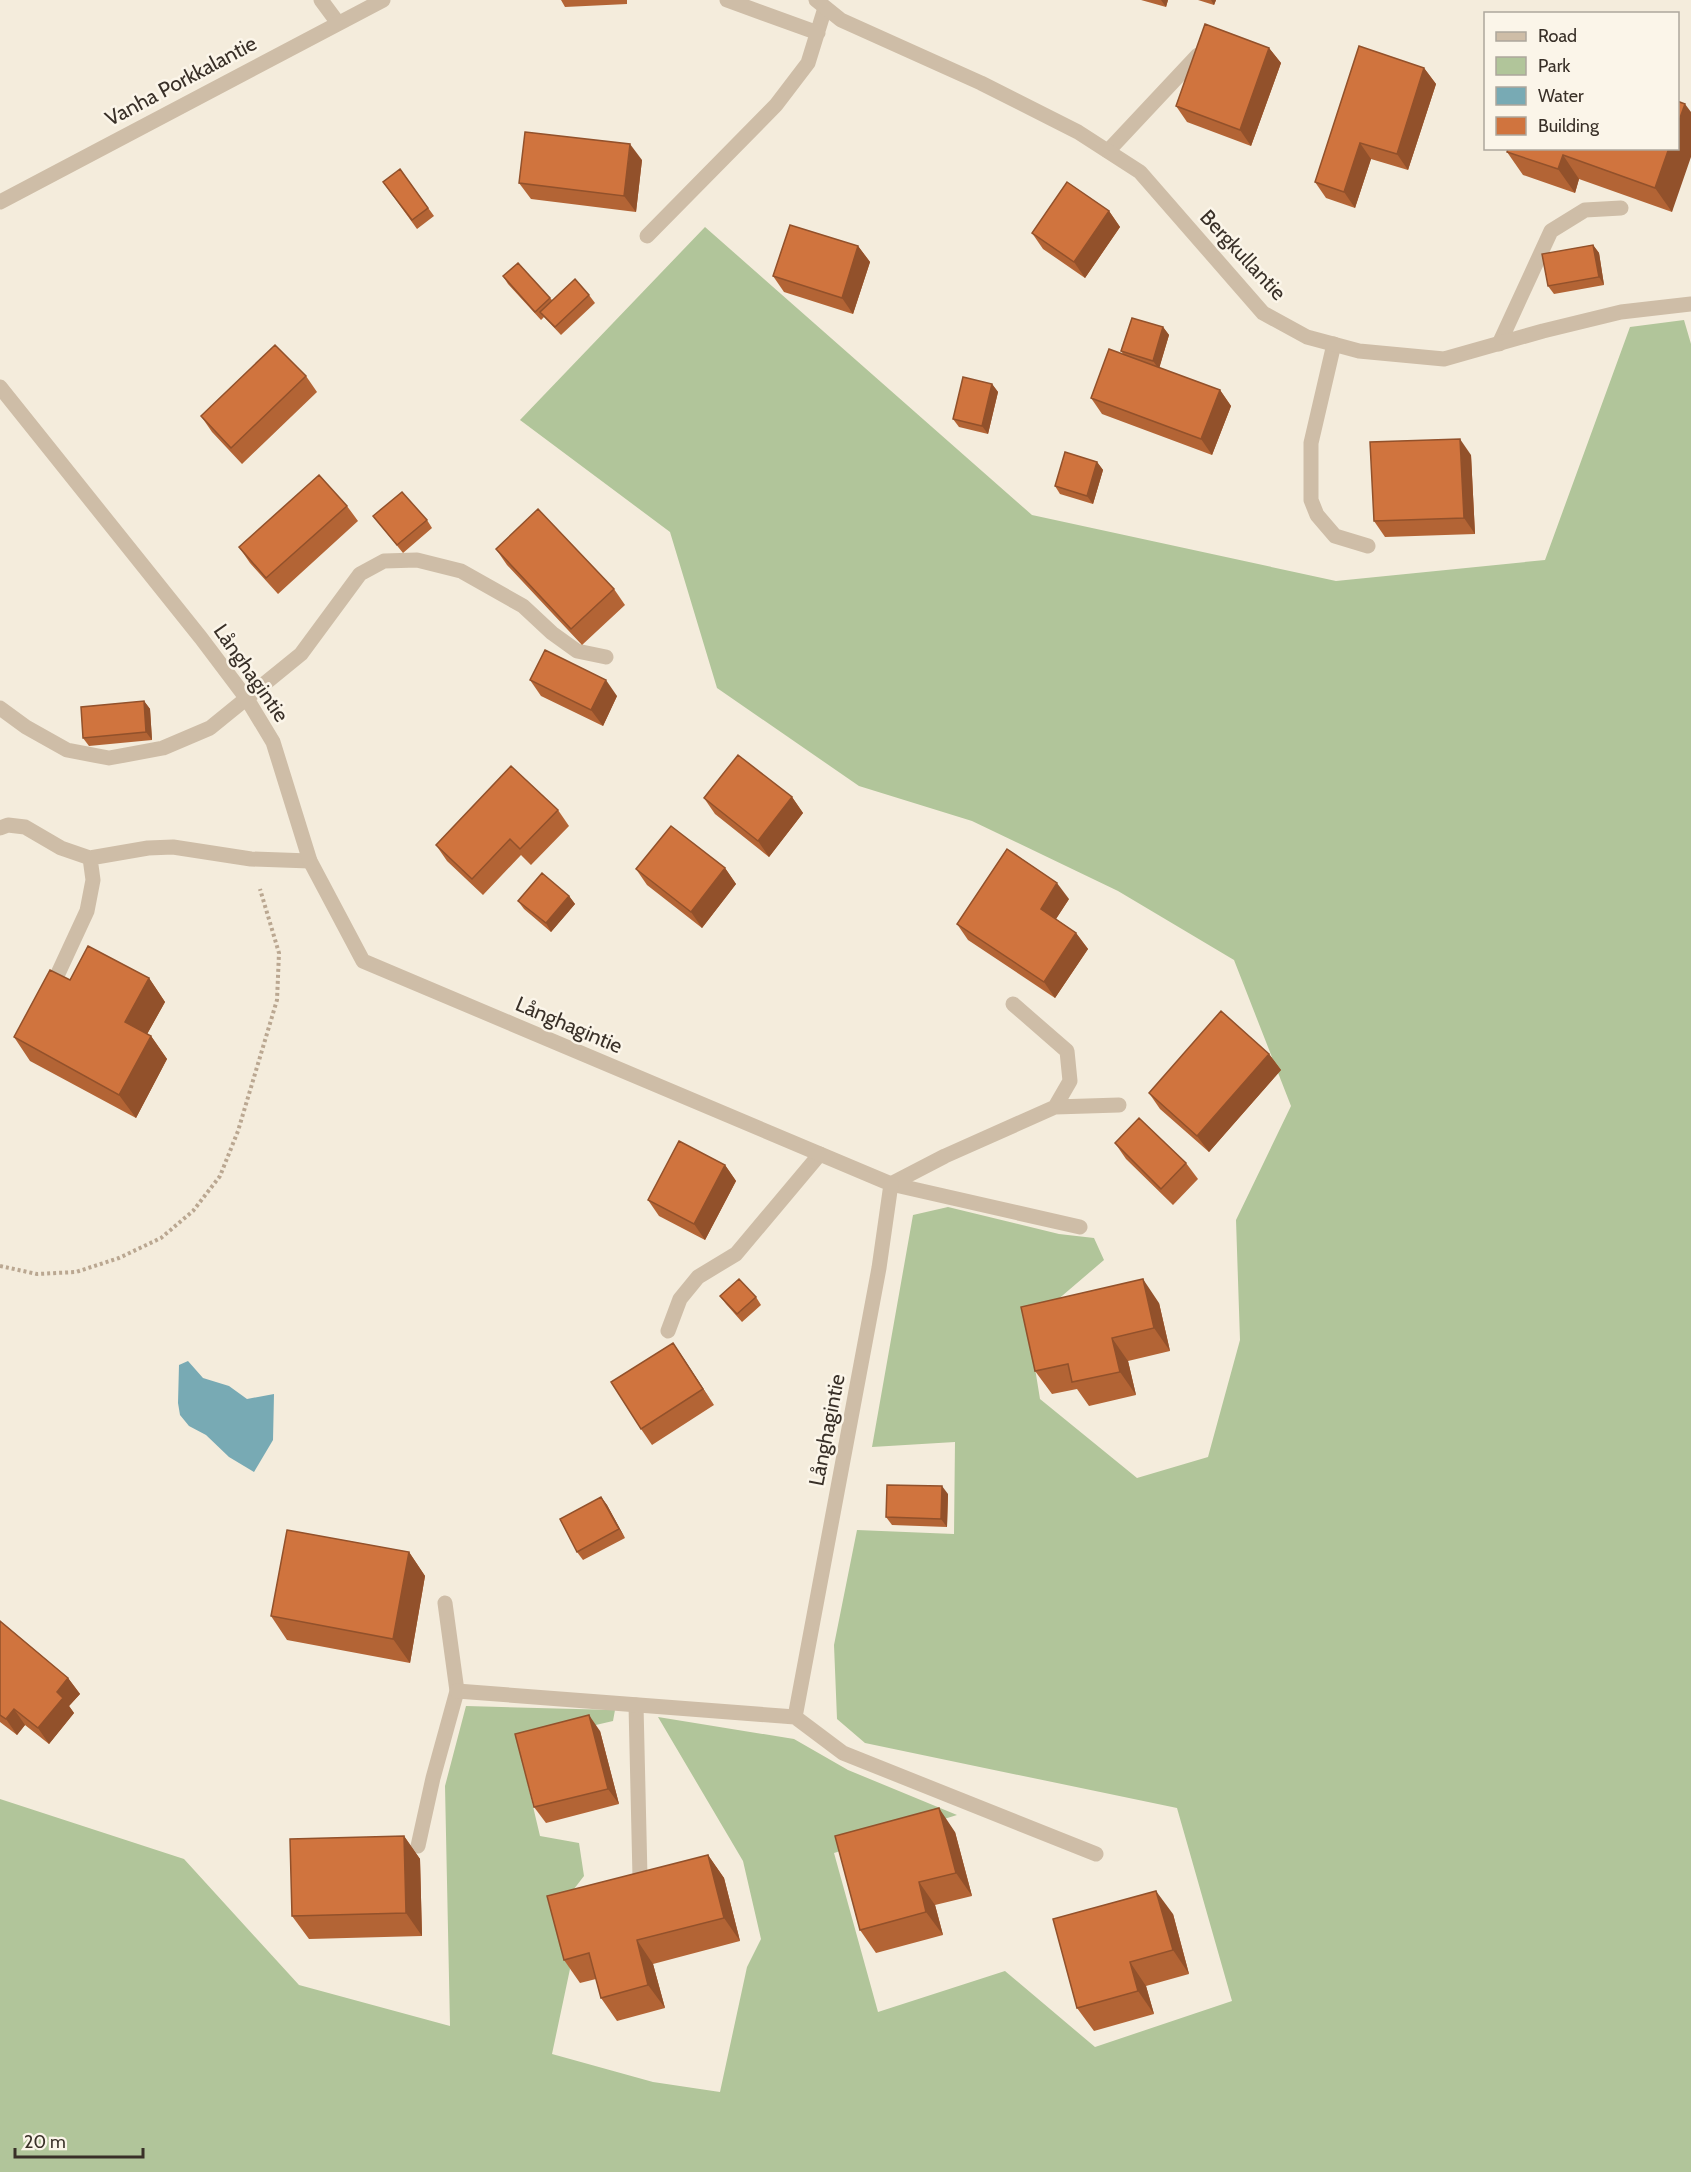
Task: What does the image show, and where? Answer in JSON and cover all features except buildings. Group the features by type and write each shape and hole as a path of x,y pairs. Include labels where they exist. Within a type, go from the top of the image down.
{"street":[{"path":"321,0 338,23"},
{"name":"Vanha Porkkalantie","path":"0,202 382,0"},
{"path":"728,0 818,33"},
{"path":"647,236 776,105 808,63 818,33 821,4"},
{"name":"Bergkullantie","path":"821,4 842,20 1001,93 1078,132 1140,172 1263,313 1307,337 1359,351 1444,359 1622,312 1691,304"},
{"path":"1108,152 1198,55"},
{"path":"1499,344 1551,231 1585,210 1621,208"},
{"path":"1334,344 1311,443 1311,500 1317,515 1335,536 1368,546"},
{"name":"Långhagintie","path":"0,387 247,699 273,742 309,861 363,961 891,1184 879,1268 795,1717"},
{"path":"0,708 26,727 67,750 109,758 163,748 210,728 301,654 360,574 384,561 417,560 461,571 523,606 552,633 577,651 606,657"},
{"path":"0,828 8,825 25,827 61,848 90,858 148,848 173,847 251,859 309,861"},
{"path":"44,1005 87,911 93,880 90,858"},
{"path":"1013,1004 1066,1051 1070,1081 1055,1107"},
{"path":"891,1184 945,1156 1055,1107 1119,1105"},
{"path":"668,1331 680,1299 698,1276 736,1254 820,1154"},
{"path":"891,1184 1080,1227"},
{"path":"418,1846 433,1778 457,1691 445,1603"},
{"path":"457,1691 795,1717 843,1753 1096,1854"},
{"path":"636,1705 640,1877"}],"path":[{"path":"0,1266 37,1274 76,1272 118,1258 161,1238 193,1211 220,1176 238,1131 277,1000 279,953 251,859"}],"green space":[{"path":"705,227 1032,515 1336,581 1545,560 1630,327 1684,320 1691,344 1691,2172 0,2172 0,1799 184,1859 299,1985 450,2026 445,1786 466,1706 615,1710 613,1721 518,1743 540,1836 579,1843 584,1876 557,1911 570,1969 552,2054 653,2082 720,2092 747,1967 761,1939 743,1861 658,1717 794,1739 848,1770 957,1815 834,1853 878,2012 1005,1971 1095,2047 1232,2001 1177,1808 865,1743 837,1719 834,1645 857,1530 954,1534 955,1442 872,1447 913,1215 948,1207 1059,1234 1094,1238 1104,1260 1028,1325 1040,1399 1137,1478 1208,1457 1240,1340 1236,1220 1291,1106 1234,960 1118,891 972,821 859,786 717,688 670,532 520,420"}],"water":[{"path":"188,1361 203,1378 229,1386 247,1399 274,1394 273,1440 254,1472 229,1457 206,1435 189,1426 180,1415 179,1365"}]}
